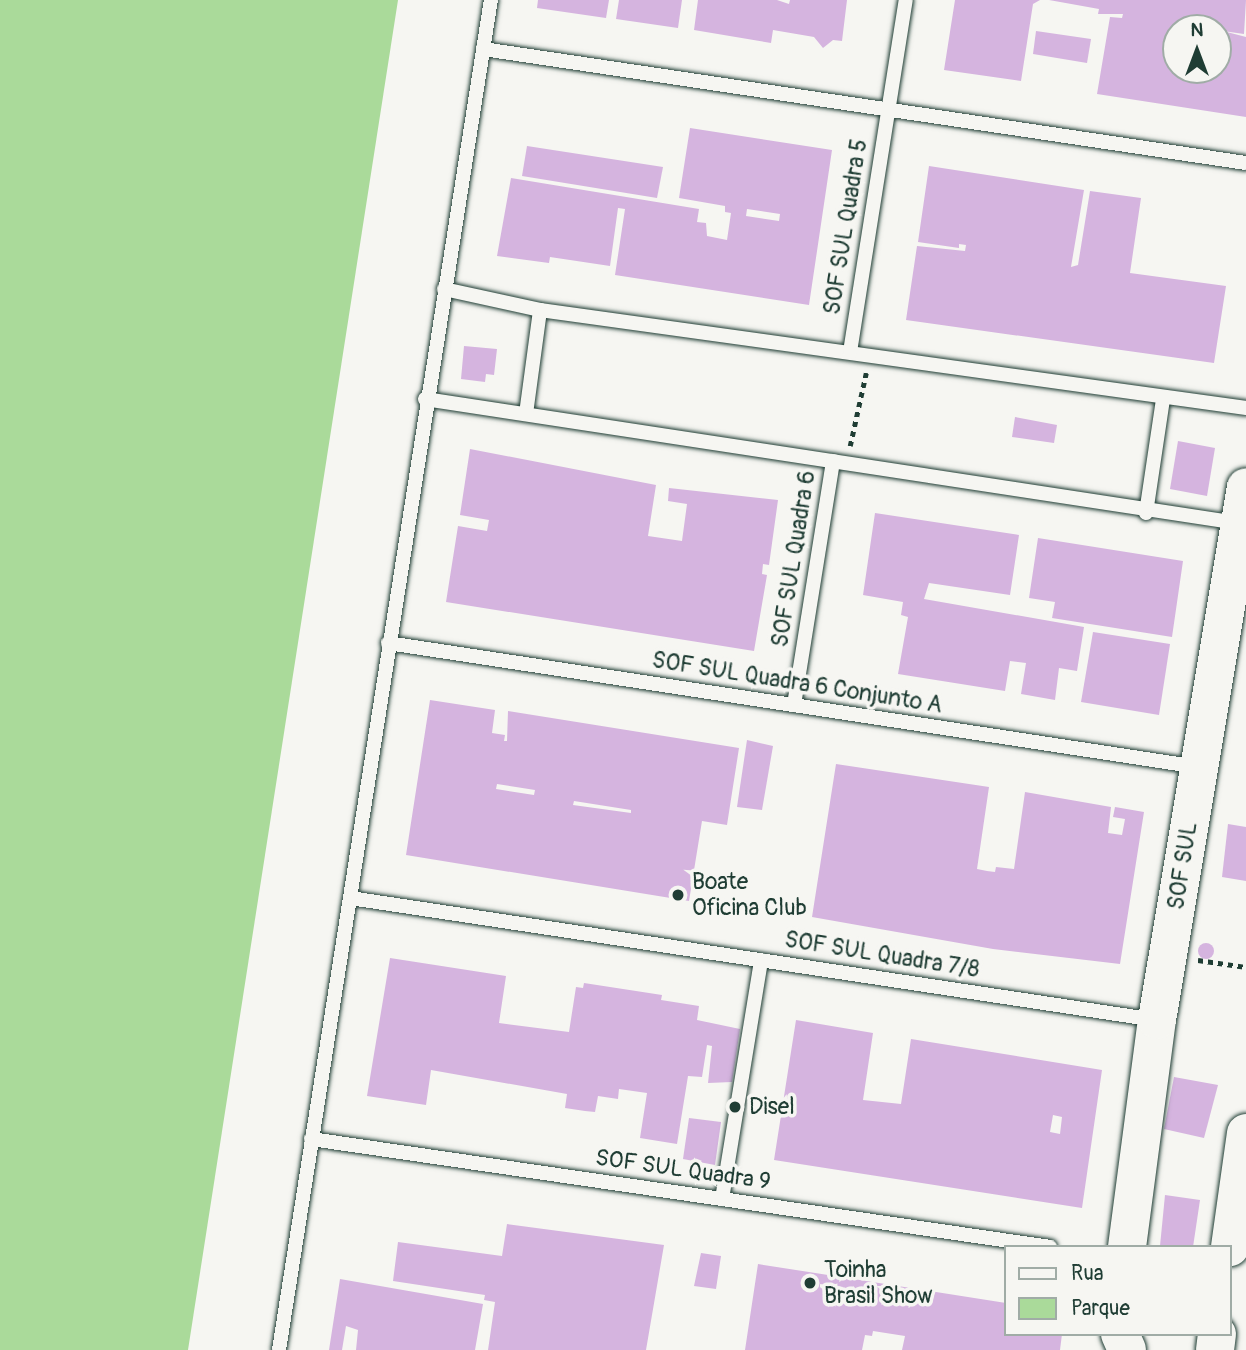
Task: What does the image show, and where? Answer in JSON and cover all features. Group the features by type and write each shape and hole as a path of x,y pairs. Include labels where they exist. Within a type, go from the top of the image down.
{"street":[{"name":"SOF SUL","path":"1127,1245 1157,1020 1246,487"},
{"path":"1231,581 1236,628 1246,635"},
{"path":"1210,692 1230,675 1246,673"},
{"path":"1230,1245 1246,1133"}],"lane":[{"path":"279,1350 351,898 425,399 491,0"},
{"name":"SOF SUL Quadra 5","path":"850,352 906,0"},
{"path":"483,49 1246,163"},
{"path":"444,289 540,310 850,352 1163,400 1246,408"},
{"path":"526,414 540,310"},
{"path":"425,399 840,462 1146,513 1240,523"},
{"path":"1146,513 1163,400"},
{"name":"SOF SUL Quadra 6","path":"794,705 840,462"},
{"name":"SOF SUL Quadra 6 Conjunto A","path":"388,643 1200,767"},
{"name":"SOF SUL Quadra 7/8","path":"351,898 1157,1020"},
{"path":"722,1199 761,960"},
{"name":"SOF SUL Quadra 9","path":"311,1139 1036,1245"}],"path":[{"path":"840,462 869,355"},
{"path":"1168,955 1246,967"}],"green space":[{"path":"0,0 398,0 188,1350 0,1350"}],"building":[{"path":"538,0 609,0 606,18 537,8"},
{"path":"619,0 682,0 678,28 616,19"},
{"path":"698,0 777,0 789,4 790,0 847,0 842,41 833,40 823,48 814,37 773,30 771,43 694,30"},
{"path":"955,0 1040,0 1033,4 1021,81 944,70"},
{"path":"1049,0 1246,0 1244,34 1232,32 1232,14 1162,14 1162,84 1232,84 1232,33 1246,37 1246,117 1097,94 1110,17 1122,18 1123,14 1098,14 1099,9"},
{"path":"1036,31 1091,39 1087,63 1033,54"},
{"path":"690,128 832,150 809,305 615,275 625,209 618,208 610,266 550,257 549,263 497,256 511,178 699,209 697,222 706,223 707,236 727,240 731,213 725,212 725,206 679,198","holes":["747,209 780,214 779,221 746,216"]},
{"path":"527,146 663,167 657,198 522,176"},
{"path":"929,166 1084,190 1071,267 1078,265 1090,191 1141,198 1130,273 1226,286 1214,363 906,320 917,246 965,251 966,245 959,244 959,248 918,242"},
{"path":"464,346 497,349 494,375 486,374 485,382 461,379"},
{"path":"1015,417 1057,425 1054,443 1012,437"},
{"path":"1178,441 1215,448 1207,496 1170,489"},
{"path":"470,449 656,485 648,536 682,541 687,504 668,501 669,488 778,500 769,565 763,564 762,574 767,575 754,651 446,602 458,526 487,531 489,520 460,515"},
{"path":"875,513 1019,535 1010,595 929,583 924,599 1084,627 1077,671 1059,668 1055,700 1021,694 1026,663 1010,661 1005,691 898,674 908,617 901,615 903,602 863,595"},
{"path":"1038,538 1183,561 1172,637 1052,618 1055,602 1029,598"},
{"path":"1093,632 1170,644 1159,715 1081,702"},
{"path":"430,700 495,710 492,733 505,735 504,741 507,741 508,711 739,748 727,825 702,821 689,901 406,855","holes":["497,784 535,790 534,795 496,789","574,801 631,810 631,813 573,805"]},
{"path":"747,740 773,746 762,810 737,807"},
{"path":"836,764 989,787 977,869 987,871 995,872 996,867 1014,869 1025,792 1111,807 1108,833 1122,835 1125,819 1113,817 1115,807 1144,812 1120,964 993,949 812,917"},
{"path":"1228,824 1246,827 1246,881 1222,877"},
{"path":"1206,943 1214,951 1206,959 1198,951"},
{"path":"390,958 506,976 499,1023 569,1032 576,987 583,988 584,983 662,995 661,1000 699,1006 697,1020 740,1029 732,1082 708,1083 712,1046 707,1045 702,1077 688,1076 677,1144 640,1138 647,1093 619,1089 618,1099 598,1096 595,1112 585,1111 565,1108 567,1094 431,1070 426,1105 367,1096"},
{"path":"796,1020 873,1033 863,1100 901,1104 911,1039 1102,1070 1082,1208 774,1160","holes":["1053,1115 1062,1117 1060,1134 1050,1132"]},
{"path":"1174,1077 1218,1085 1204,1138 1164,1129"},
{"path":"689,1118 721,1122 715,1165 683,1159"},
{"path":"1165,1195 1200,1200 1193,1245 1160,1245"},
{"path":"507,1224 664,1245 646,1350 488,1350 495,1302 484,1300 485,1295 393,1281 398,1242 502,1256"},
{"path":"701,1253 721,1256 716,1289 694,1286"},
{"path":"758,1264 1004,1303 1004,1336 1062,1336 1060,1350 902,1350 905,1336 873,1331 872,1336 865,1335 862,1350 745,1350"},
{"path":"340,1279 483,1304 475,1350 356,1350 358,1330 346,1326 342,1350 329,1350"}],"place":[{"name":"Boate Oficina Club","path":"678,895"},
{"name":"Disel","path":"735,1107"},
{"name":"Toinha Brasil Show","path":"810,1283"}]}
